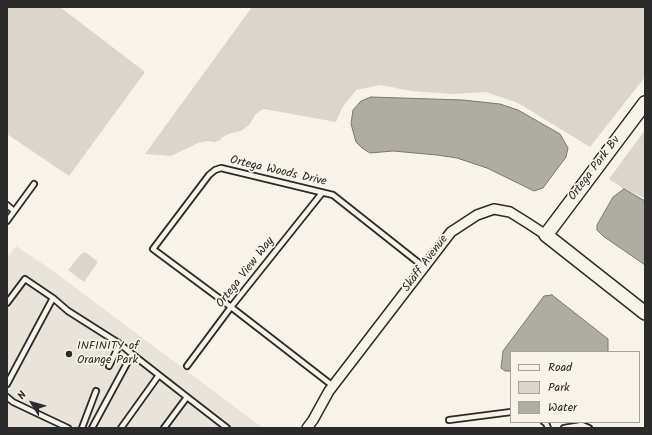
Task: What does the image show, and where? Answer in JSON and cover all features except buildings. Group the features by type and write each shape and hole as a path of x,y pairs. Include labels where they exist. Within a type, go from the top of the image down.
{"street":[{"name":"Ortega Park Bv","path":"546,235 645,103"},
{"name":"Skaff Avenue","path":"308,428 329,391 451,232 477,215 494,210 510,212 546,235 645,312"}],"lane":[{"name":"Ortega Woods Drive","path":"333,386 231,307 153,250 209,175 215,170 221,168 333,195 424,267"},
{"path":"7,221 34,184"},
{"name":"Ortega View Way","path":"187,366 231,307 322,193"},
{"path":"7,205 14,211"},
{"path":"7,303 9,297 25,279 53,298 68,311 120,344 227,428"},
{"path":"7,384 53,298"},
{"path":"109,366 120,344"},
{"path":"92,428 132,354"},
{"path":"121,428 159,375"},
{"path":"82,428 96,391"},
{"path":"7,397 13,402 68,428"},
{"path":"164,428 187,397"},
{"path":"450,420 510,412"},
{"path":"564,428 582,424 589,428"}],"shaded area":[{"path":"16,246 49,268 263,428 7,428 7,258"}],"green space":[{"path":"7,7 60,7 145,72 69,176 7,134"},
{"path":"252,7 645,7 645,77 590,147 518,103 486,92 452,94 411,91 381,85 356,90 342,108 336,122 264,109 256,114 249,125 241,131 224,136 215,142 207,141 198,143 171,156 145,154"},
{"path":"645,130 645,198 624,189 609,179"},
{"path":"85,252 97,261 97,263 84,282 68,270 81,254"}],"water":[{"path":"371,97 463,100 500,104 518,110 560,134 568,148 566,157 543,188 534,191 487,168 457,158 393,151 370,153 356,142 351,124 353,110 361,101"},
{"path":"624,189 645,201 645,265 603,236 597,230 597,225 613,197"},
{"path":"552,295 608,339 608,351 510,351 510,371 505,371 501,368 503,351 544,296"}],"place":[{"name":"INFINITY of Orange Park","path":"69,354"}]}
